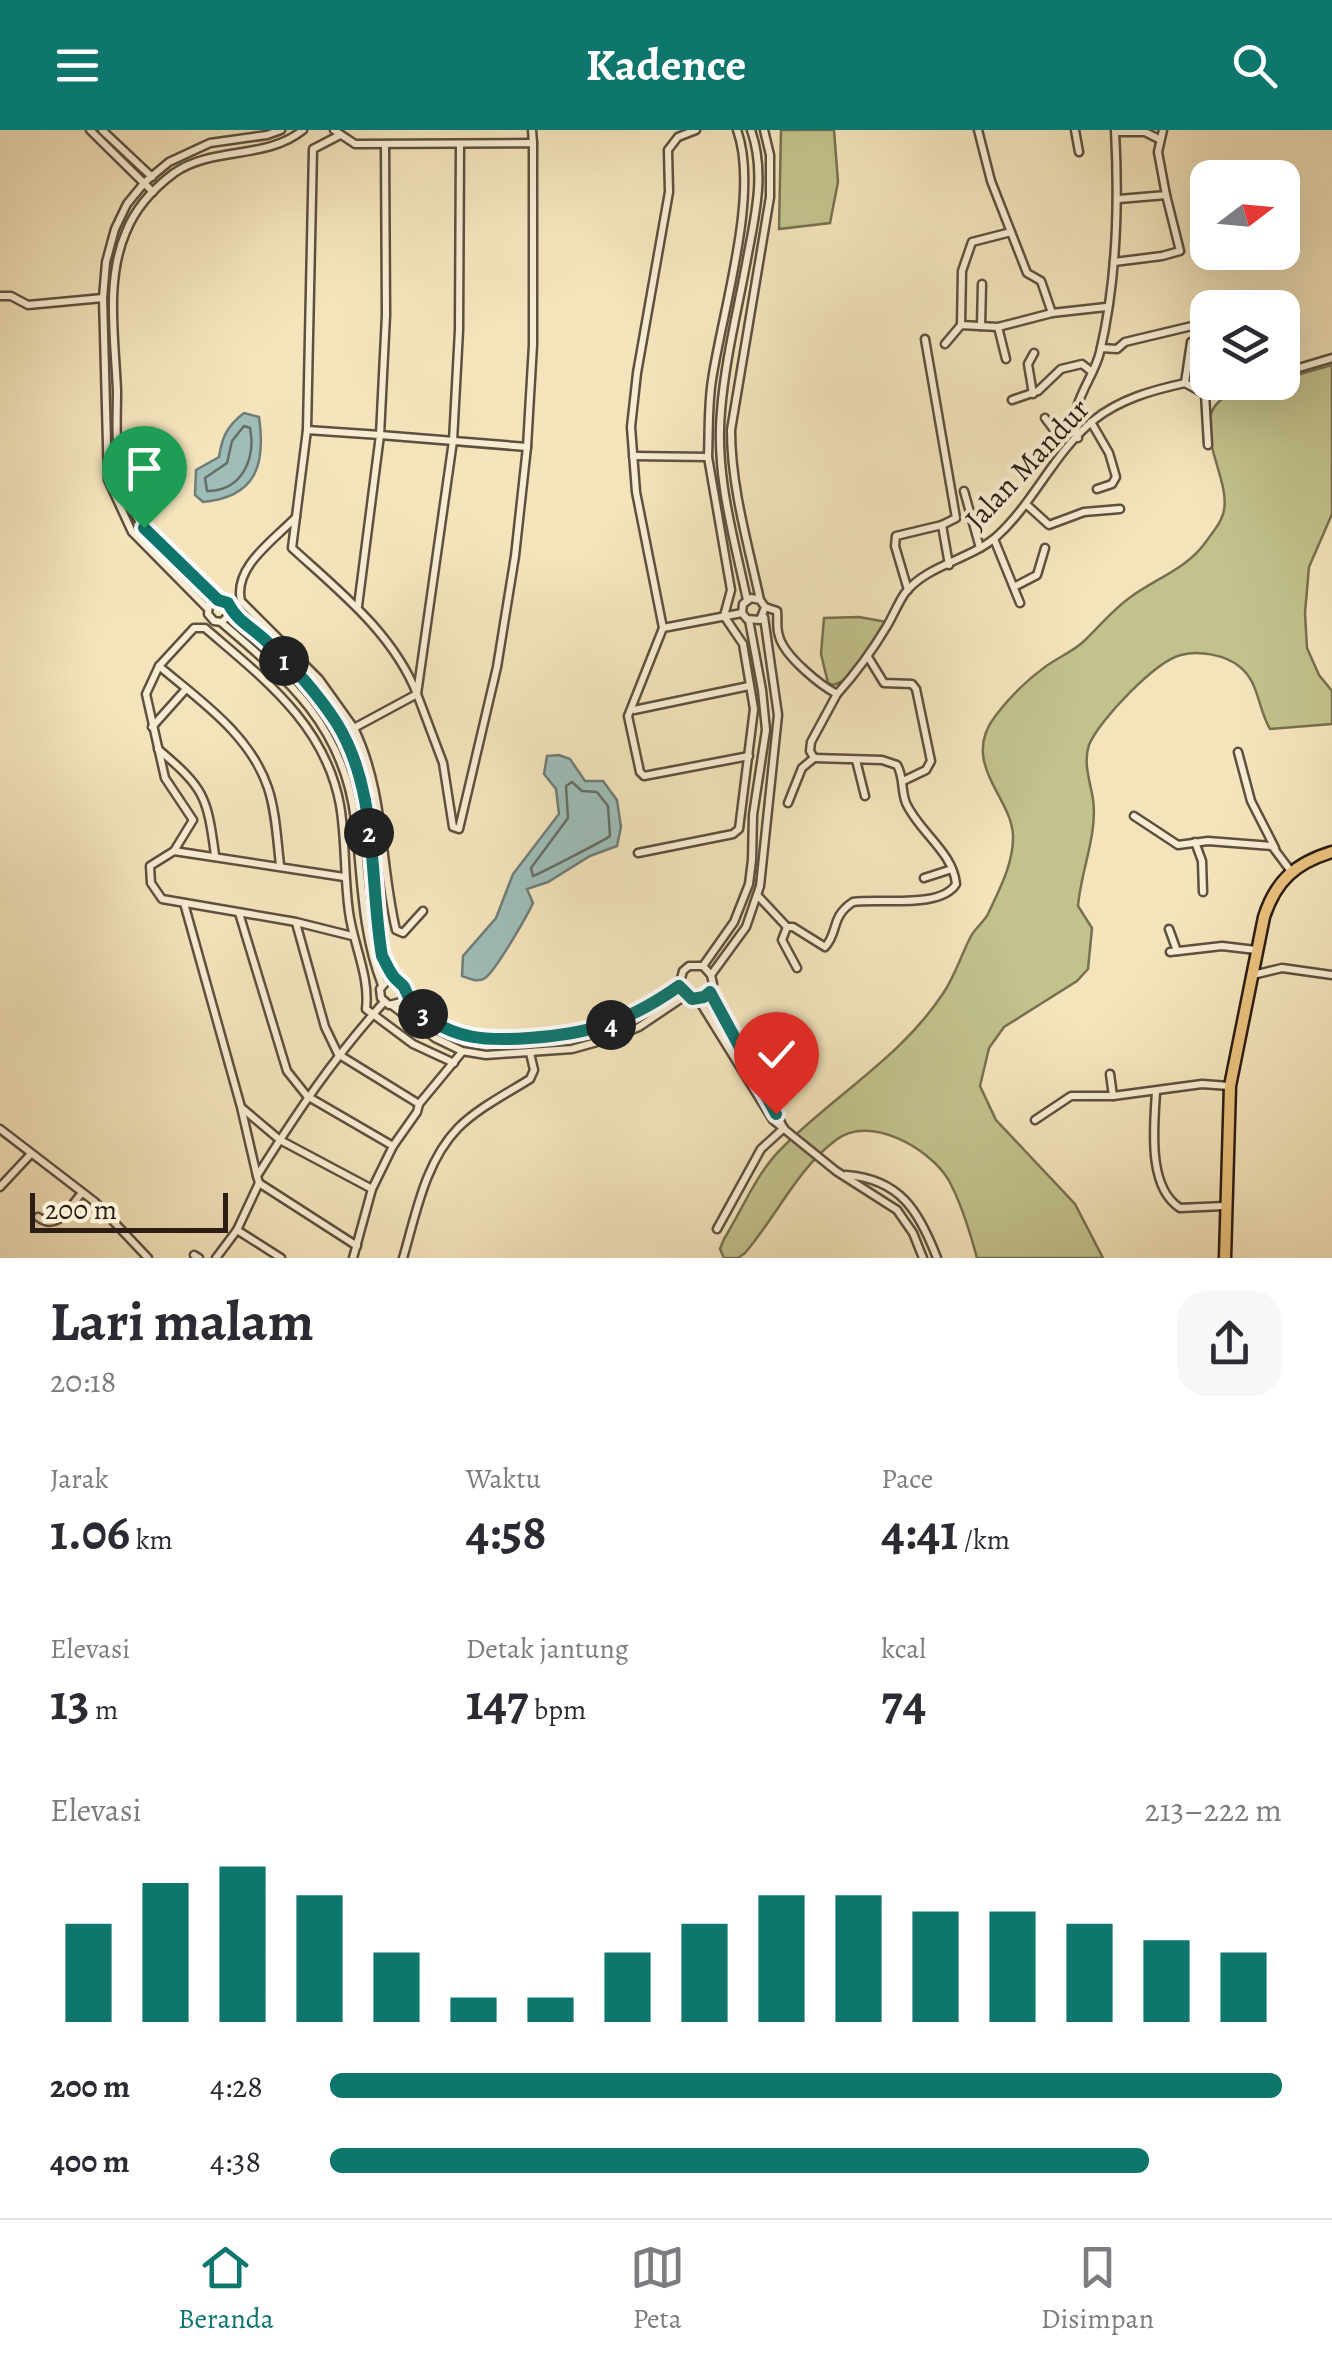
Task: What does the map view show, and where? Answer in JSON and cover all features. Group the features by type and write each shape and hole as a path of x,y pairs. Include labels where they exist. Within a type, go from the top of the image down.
{"main road":[{"path":"1225,1258 1230,1086 1268,904 1290,870 1332,852"}],"street":[{"path":"90,130 148,179 152,192"},
{"path":"102,130 115,148"},
{"path":"281,130 196,148 148,179 127,204 115,228 106,262 103,298 106,463 114,498 132,532 208,609 212,619 222,622 294,687 329,735 342,760 355,817 366,936 382,986 380,994 388,1004 462,1052 486,1054 572,1049 615,1038 686,996"},
{"path":"303,130 271,147 200,160 174,173 152,192 129,225 116,266 114,298 118,462 126,495 144,528 231,613 264,639 314,694 347,744 368,816 382,956 420,1012 445,1029 492,1041 590,1032 632,1016 679,986 682,971 689,966 702,966 712,975"},
{"path":"276,537 358,608 394,651 418,694 438,746 453,827 458,829 498,667 527,447 533,345 532,130"},
{"path":"696,130 678,137 668,150 670,192 633,398 636,492 663,628 629,724 644,776 749,756"},
{"path":"638,853 736,832 740,825 754,720 743,644 724,616 731,590 708,457 711,385 744,200 745,160 738,130"},
{"path":"742,612 746,600 722,477 719,431 758,196 758,156 751,130"},
{"path":"764,130 770,155 770,196 731,430 734,475 763,607 776,689 778,731 758,896 746,928 712,975 710,992 784,1128"},
{"path":"978,130 985,163 1027,273 1041,282 1052,313"},
{"path":"1076,130 1079,152"},
{"path":"1114,262 1180,250 1158,152 1163,130"},
{"path":"1078,438 1074,428 1084,384 1102,348 1114,262 1119,199 1116,131 1145,132 1159,139"},
{"path":"292,548 307,430 313,149 342,134 385,144 532,143"},
{"path":"358,608 380,436 386,316 385,144"},
{"path":"418,694 453,442 459,330 460,144"},
{"path":"1119,199 1166,195"},
{"path":"946,344 961,326 962,271 972,242 1011,232"},
{"path":"981,326 982,284"},
{"path":"0,296 11,296 28,306 103,298"},
{"path":"961,326 998,327 1052,313 1106,307"},
{"path":"1102,348 1117,349 1125,342 1190,326"},
{"path":"998,327 1006,360"},
{"path":"908,590 895,546 896,536 956,518 924,339"},
{"path":"1190,349 1185,383 1190,386"},
{"path":"1033,394 1028,364 1034,352"},
{"path":"1300,367 1332,358"},
{"path":"1012,400 1033,394 1061,368 1082,364 1092,372"},
{"name":"Jalan Mandur","path":"788,803 802,768 814,758 811,742 837,694 868,657 908,590 928,574 994,538 1027,505 1091,422 1142,394 1185,383"},
{"path":"1205,400 1208,445"},
{"path":"1045,418 1056,434 1074,428"},
{"path":"1091,422 1109,453 1116,477 1112,484 1097,489"},
{"path":"307,430 527,447"},
{"path":"634,456 708,457"},
{"path":"964,492 980,548"},
{"path":"1027,505 1049,525 1084,512 1120,509"},
{"path":"296,517 243,572 239,596 244,608 319,680 354,728 365,751 378,804 396,930 403,933 423,911"},
{"path":"942,525 949,565"},
{"path":"994,538 1020,603"},
{"path":"1014,587 1038,573 1045,548"},
{"path":"208,609 230,595 239,596"},
{"path":"746,600 777,610 778,636 784,646 821,686 837,694"},
{"path":"749,620 760,620 763,607"},
{"path":"663,628 742,612"},
{"path":"702,966 734,922 750,872 753,814 766,730 749,620 742,612"},
{"path":"222,622 231,613"},
{"path":"192,817 165,778 146,694 159,666 200,626 282,694 310,729 332,774 344,833 344,877 352,936 366,984 369,1019 454,1064"},
{"path":"868,657 884,683 912,684 916,689 931,761 926,770 903,781"},
{"path":"159,666 236,734 260,769 272,804 280,865"},
{"path":"632,710 750,686"},
{"path":"152,728 186,688"},
{"path":"354,728 418,694"},
{"path":"157,748 198,786 209,810 215,855"},
{"path":"1238,752 1251,801 1290,870"},
{"path":"788,928 794,927 825,947 830,942 834,921 848,905 862,900 934,899 956,884 952,869 906,802 896,765 888,760 814,758"},
{"path":"856,760 865,796"},
{"path":"209,810 192,817 174,850 153,862 149,878 158,897 352,936"},
{"path":"1134,816 1174,843 1261,844 1276,849"},
{"path":"1196,842 1202,861 1203,892"},
{"path":"174,850 344,877"},
{"path":"924,878 952,869"},
{"path":"758,896 788,928"},
{"path":"184,903 258,1179 356,1246"},
{"path":"240,913 282,1061 307,1096 393,1146"},
{"path":"296,922 325,1026 338,1054 418,1104"},
{"path":"788,928 782,940 797,968"},
{"path":"1170,929 1174,951 1222,946 1256,950"},
{"path":"1252,975 1282,968 1332,975"},
{"path":"382,986 396,980"},
{"path":"679,986 686,996 698,999 773,1120 827,1164 897,1210 913,1233 923,1258"},
{"path":"698,999 710,992"},
{"path":"216,1258 237,1230 258,1179 307,1096 369,1019 388,1004 401,1002 405,994"},
{"path":"353,1258 372,1189 393,1146 417,1112 418,1104 462,1052"},
{"path":"403,1258 441,1151 466,1121 530,1079 534,1070 530,1052"},
{"path":"1110,1074 1113,1096"},
{"path":"1034,1120 1070,1096 1156,1092 1195,1084 1230,1086"},
{"path":"1156,1092 1154,1155 1169,1198 1180,1208 1224,1206"},
{"path":"241,1107 280,1140 372,1189"},
{"path":"718,1230 761,1149 784,1128"},
{"path":"0,1129 82,1193 132,1238 148,1258"},
{"path":"0,1188 30,1155"},
{"path":"845,1175 875,1179 901,1196 924,1227 937,1258"},
{"path":"38,1217 49,1223 57,1222 82,1193"},
{"path":"237,1230 281,1258"}],"green space":[{"path":"781,130 834,130 838,182 830,223 779,229"},
{"path":"1332,365 1332,514 1309,567 1305,613 1307,648 1319,675 1332,691 1332,724 1270,729 1246,673 1227,659 1212,655 1196,653 1170,660 1129,693 1104,721 1087,752 1094,812 1078,906 1092,928 1088,969 1077,981 1004,1027 989,1048 980,1086 996,1120 1075,1204 1103,1258 977,1258 957,1197 939,1167 897,1138 865,1131 850,1133 822,1152 745,1253 738,1258 724,1258 720,1249 724,1239 772,1159 888,1056 927,1015 988,914 1005,876 1013,845 1010,821 990,778 983,748 986,732 996,715 1032,678 1079,646 1125,601 1198,552 1224,510 1209,430 1210,416 1223,400 1300,400 1300,374"},
{"path":"859,617 886,622 850,676 833,685 828,683 821,654 824,618"}],"water":[{"path":"244,413 259,417 261,450 254,476 235,493 203,502 195,495 196,470 219,457 226,432"},
{"path":"547,756 570,759 585,781 603,781 617,800 621,827 617,846 527,889 533,903 496,966 482,979 462,976 463,956 496,918 513,874 559,814 556,789 544,774"}],"route":[{"path":"144,528 218,600 228,603 231,613 264,639 336,724 356,768 368,816 382,956 420,1012 445,1029 469,1038 492,1041 570,1036 632,1016 679,986 692,999 710,992 776,1114"}]}
